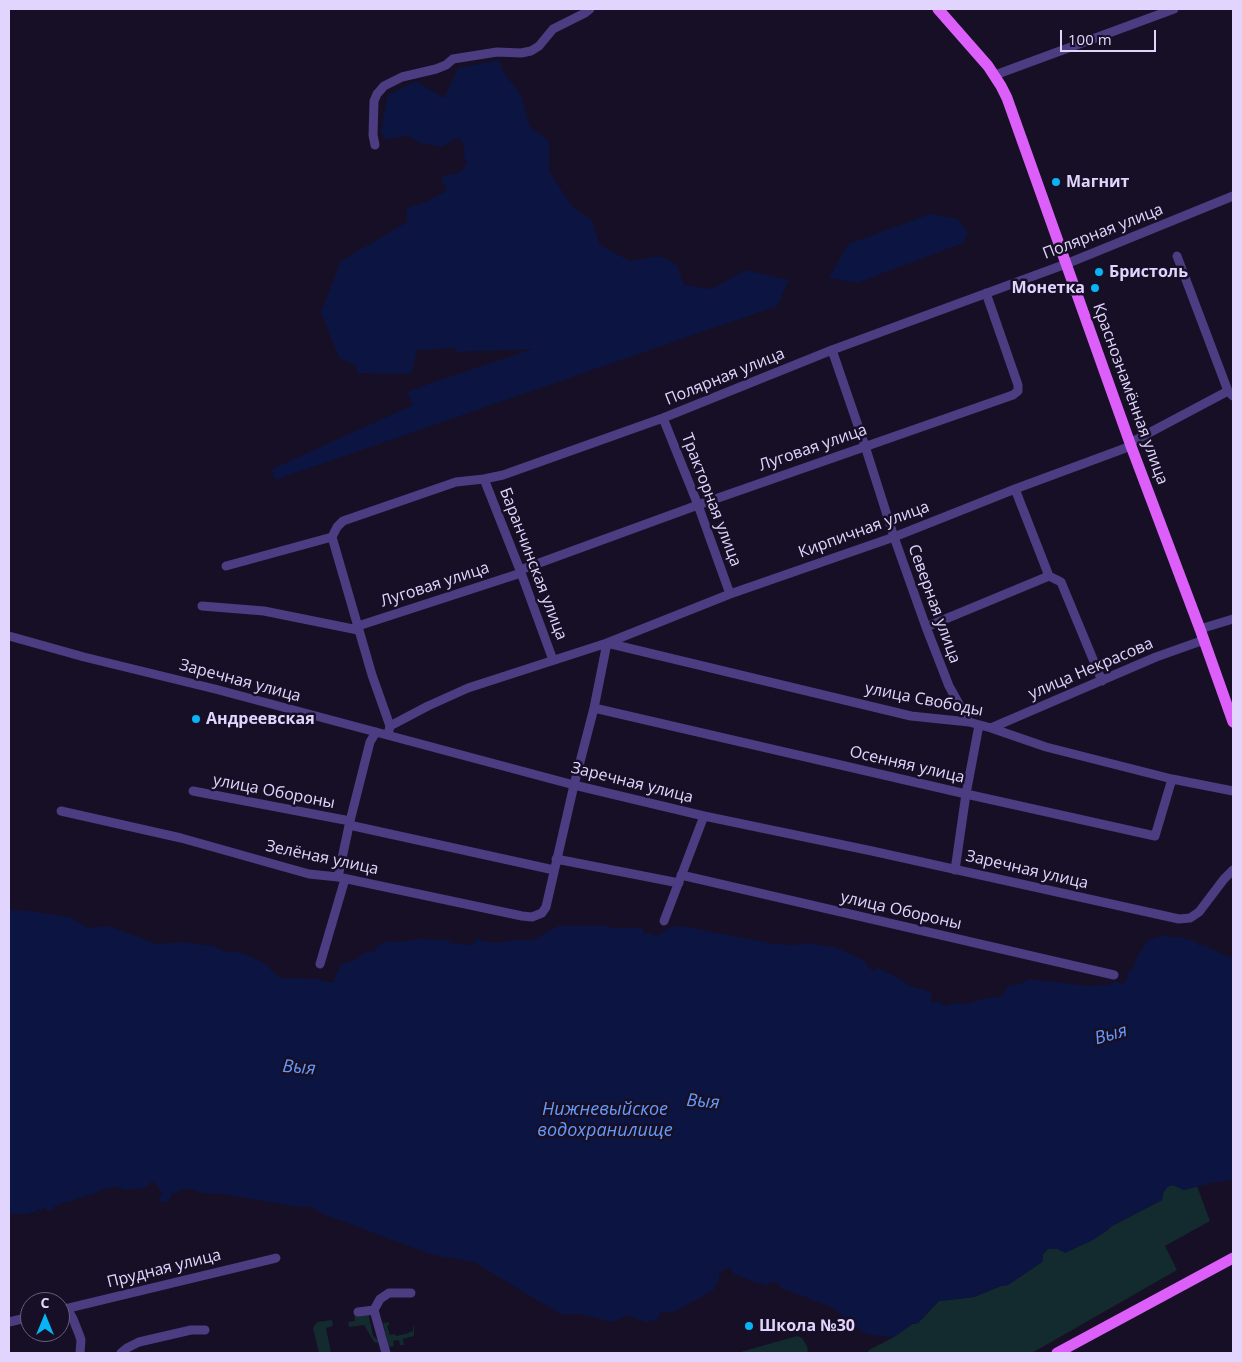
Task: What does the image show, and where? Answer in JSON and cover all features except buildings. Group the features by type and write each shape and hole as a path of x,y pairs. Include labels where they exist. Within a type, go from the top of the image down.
{"main road":[{"name":"Краснознамённая улица","path":"938,9 995,75 1007,98 1130,444 1233,722"},
{"path":"1057,1353 1233,1258"}],"street":[{"path":"375,145 373,135 374,100 384,86 402,77 436,70 453,59 497,52 532,51 539,46 553,29 590,9"},
{"path":"995,75 1174,9"},
{"name":"Полярная улица","path":"332,537 343,521 456,482 503,475 663,418 832,350 1066,264 1233,196"},
{"path":"1178,256 1231,394"},
{"name":"Луговая улица","path":"202,606 264,611 358,628 521,572 698,505 1013,394 1018,391 1018,385 986,293"},
{"name":"Северная улица","path":"832,350 894,537 926,626 949,686 970,722"},
{"name":"Кирпичная улица","path":"389,730 428,706 468,688 607,643 730,594 894,537 1130,444 1231,394"},
{"name":"Тракторная улица","path":"663,418 698,505 730,594"},
{"name":"Баранчинская улица","path":"484,479 553,660"},
{"path":"1015,489 1049,576 1061,582 1102,681"},
{"path":"226,566 332,537 389,730"},
{"path":"926,626 1049,576"},
{"name":"улица Некрасова","path":"991,728 1156,658 1233,619"},
{"name":"Заречная улица","path":"9,636 376,732 389,730 574,785 704,816 1179,919 1190,918 1199,912 1233,870"},
{"path":"554,870 594,708 607,643"},
{"name":"улица Свободы","path":"607,643 911,716 970,722 1046,747 1172,779 1233,792"},
{"name":"Осенняя улица","path":"594,708 1155,836 1172,779"},
{"path":"955,870 966,794 979,725"},
{"path":"320,964 341,878 349,823 370,742 376,732"},
{"name":"улица Обороны","path":"193,791 349,823 554,870"},
{"name":"Зелёная улица","path":"61,811 181,838 309,874 341,878 522,916 532,917 542,913 546,907 554,870"},
{"path":"664,921 704,816"},
{"name":"улица Обороны","path":"556,859 680,879 1114,975"},
{"name":"Прудная улица","path":"70,1307 276,1258"},
{"path":"386,1353 374,1310 380,1299 388,1293 411,1292"},
{"path":"358,1312 374,1310"},
{"path":"70,1315 73,1318 81,1340 80,1353"},
{"path":"121,1353 138,1342 191,1330 205,1330"}],"green space":[{"path":"1173,1185 1184,1190 1197,1186 1210,1221 1165,1246 1177,1270 1032,1353 867,1353 912,1324 918,1323 939,1301 974,1297 1008,1285 1042,1262 1043,1254 1048,1249 1057,1249 1105,1232 1112,1226 1162,1200 1163,1193 1167,1187"},
{"path":"368,1312 373,1336 379,1341 378,1343 374,1342 364,1325 349,1327 348,1322 355,1321 354,1314"},
{"path":"332,1320 333,1326 326,1328 331,1353 319,1353 313,1328 317,1322"},
{"path":"389,1322 387,1326 390,1335 395,1334 396,1336 409,1333 413,1331 414,1326 414,1336 403,1339 404,1345 400,1345 399,1340 393,1341 394,1346 389,1347 383,1323"},
{"path":"797,1336 802,1338 807,1346 808,1353 737,1353"}],"water":[{"path":"499,60 503,72 521,95 530,127 549,141 549,171 572,206 592,221 600,245 630,261 660,256 676,264 684,285 712,289 745,270 789,280 777,306 275,480 272,469 413,405 407,392 533,349 455,352 457,348 417,350 411,374 357,373 356,366 339,358 321,312 341,261 407,222 407,208 428,201 446,191 441,176 459,173 467,163 463,153 464,145 459,137 441,147 419,143 407,135 386,140 381,133 388,95 416,81 444,98 458,68"},
{"path":"930,214 958,219 968,232 963,243 857,283 829,278 848,244"},
{"name":"Нижневыйское водохранилище","path":"9,910 70,917 88,928 109,926 156,944 180,942 214,946 223,951 239,952 263,962 280,978 318,979 333,983 340,965 357,959 364,953 375,951 377,946 386,941 449,940 449,943 472,945 478,937 481,941 496,943 533,940 558,926 642,928 645,934 650,933 657,936 670,927 681,926 775,944 792,945 805,943 834,947 866,962 866,965 873,971 879,968 908,985 931,992 931,1003 939,1001 944,1006 954,1003 966,1004 1003,996 1007,987 1029,979 1088,986 1108,985 1116,981 1121,984 1125,982 1128,977 1126,974 1132,970 1136,959 1147,941 1164,935 1181,937 1195,941 1199,946 1204,945 1231,958 1233,961 1233,1180 1184,1190 1173,1185 1167,1187 1163,1193 1162,1200 1112,1226 1093,1240 1065,1253 1057,1249 1048,1249 1043,1254 1042,1262 1008,1285 1000,1286 974,1297 939,1301 918,1323 912,1324 894,1337 870,1335 863,1332 831,1307 781,1288 779,1283 770,1282 768,1286 751,1281 734,1274 729,1267 719,1273 719,1279 714,1290 673,1312 661,1312 658,1319 647,1322 628,1315 612,1322 582,1314 560,1314 474,1262 433,1255 320,1213 315,1208 222,1194 203,1193 193,1189 184,1189 171,1195 168,1202 158,1201 162,1193 155,1183 150,1182 144,1188 125,1190 118,1187 100,1190 99,1192 54,1206 52,1210 48,1211 44,1207 41,1210 38,1209 36,1213 9,1214"}],"place":[{"name":"Магнит","path":"1056,182"},
{"name":"Бристоль","path":"1099,272"},
{"name":"Монетка","path":"1095,288"},
{"name":"Андреевская","path":"196,719"},
{"name":"Школа №30","path":"749,1326"}],"water label":[{"name":"Выя","path":"1111,1035"},
{"name":"Выя","path":"299,1068"},
{"name":"Выя","path":"703,1102"}]}
